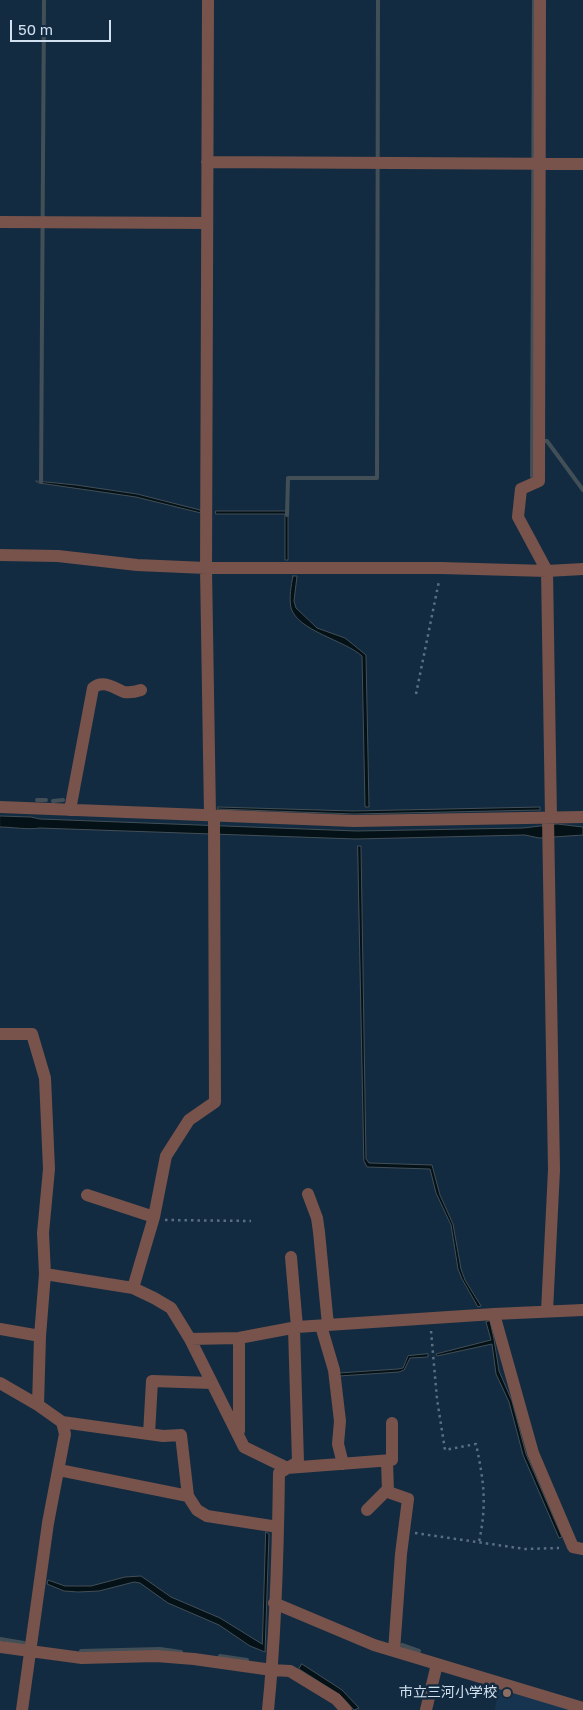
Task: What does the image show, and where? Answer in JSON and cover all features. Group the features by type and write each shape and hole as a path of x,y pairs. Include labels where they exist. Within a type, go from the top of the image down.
{"street":[{"path":"133,1288 154,1218 166,1156 189,1120 215,1102 212,816 206,568 208,0"},
{"path":"540,0 538,481 521,489 518,517 547,571 548,839 554,1170 547,1311"},
{"path":"207,162 583,164"},
{"path":"0,222 207,223"},
{"path":"0,555 58,556 137,565 206,568 441,568 547,571 583,569"},
{"path":"70,810 93,688 97,684 103,683 126,692 133,693 141,690"},
{"path":"0,806 212,816 354,820 549,819 583,817"},
{"path":"0,1034 32,1034 45,1078 49,1169 43,1233 45,1274 40,1336 38,1405"},
{"path":"308,1194 317,1218 319,1232 325,1325 334,1370 340,1421 338,1444 342,1464"},
{"path":"88,1195 154,1218"},
{"path":"268,1710 272,1670 278,1527 278,1473 298,1462 295,1327 291,1257"},
{"path":"45,1274 133,1288 171,1308 190,1339 244,1447 287,1468 392,1460 392,1423"},
{"path":"190,1339 239,1338 295,1327 583,1310"},
{"path":"494,1314 533,1453 578,1548"},
{"path":"0,1329 40,1336"},
{"path":"238,1434 239,1338"},
{"path":"149,1434 152,1381 212,1383"},
{"path":"0,1383 38,1405 62,1422 163,1436 181,1435 188,1496 197,1510 207,1516 278,1527"},
{"path":"22,1710 48,1523 65,1434 62,1422"},
{"path":"387,1461 388,1492 408,1499 394,1651"},
{"path":"59,1470 188,1496"},
{"path":"367,1510 388,1488"},
{"path":"274,1603 374,1645 583,1708"},
{"path":"0,1647 82,1658 156,1656 290,1671 336,1699 346,1710"},
{"path":"426,1710 437,1664"}],"path":[{"path":"416,694 441,568"},
{"path":"154,1218 251,1221"},
{"path":"430,1318 437,1399 445,1450 476,1444 485,1500 479,1542"},
{"path":"404,1532 525,1549 578,1548"}],"shaded area":[{"path":"36,481 137,494 200,510 201,513 136,497 39,483"},
{"path":"216,511 288,511 288,560 285,560 285,514 216,514"},
{"path":"293,576 297,576 294,601 296,608 317,628 345,638 366,655 369,807 365,807 362,656 312,629 295,616 290,600"},
{"path":"218,807 353,811 540,807 540,810 354,814 218,809"},
{"path":"0,816 357,831 523,828 557,824 583,827 583,835 539,838 525,835 356,839 26,829 0,827"},
{"path":"358,846 361,846 366,1159 369,1163 432,1165 440,1195 453,1224 461,1269 465,1280 481,1306 478,1307 458,1269 451,1225 436,1193 430,1169 367,1167 364,1161"},
{"path":"490,1321 499,1371 512,1401 526,1454 562,1537 559,1538 523,1455 509,1402 496,1374 492,1344 437,1356 436,1354 491,1340 486,1322"},
{"path":"428,1354 428,1357 410,1358 404,1370 399,1372 339,1376 339,1373 403,1368 408,1356"},
{"path":"266,1532 269,1534 265,1652 250,1646 219,1625 168,1603 140,1583 134,1582 99,1591 78,1592 64,1591 47,1584 48,1580 65,1586 91,1586 125,1577 141,1576 171,1597 220,1618 262,1644"},
{"path":"302,1664 342,1690 359,1708 354,1710 340,1695 299,1669"},
{"name":"市立三河小学校","path":"498,1687 572,1710 495,1710"}],"waterway":[{"path":"41,482 44,0"},
{"path":"287,515 288,478 377,478 378,0"},
{"path":"532,476 534,0"},
{"path":"544,441 547,441 583,490"},
{"path":"37,800 46,800"},
{"path":"53,801 63,800"},
{"path":"0,1639 24,1643"},
{"path":"402,1645 419,1651"},
{"path":"81,1651 160,1649 181,1652"},
{"path":"220,1656 247,1660"}],"place":[{"name":"市立三河小学校","path":"507,1693"}]}
